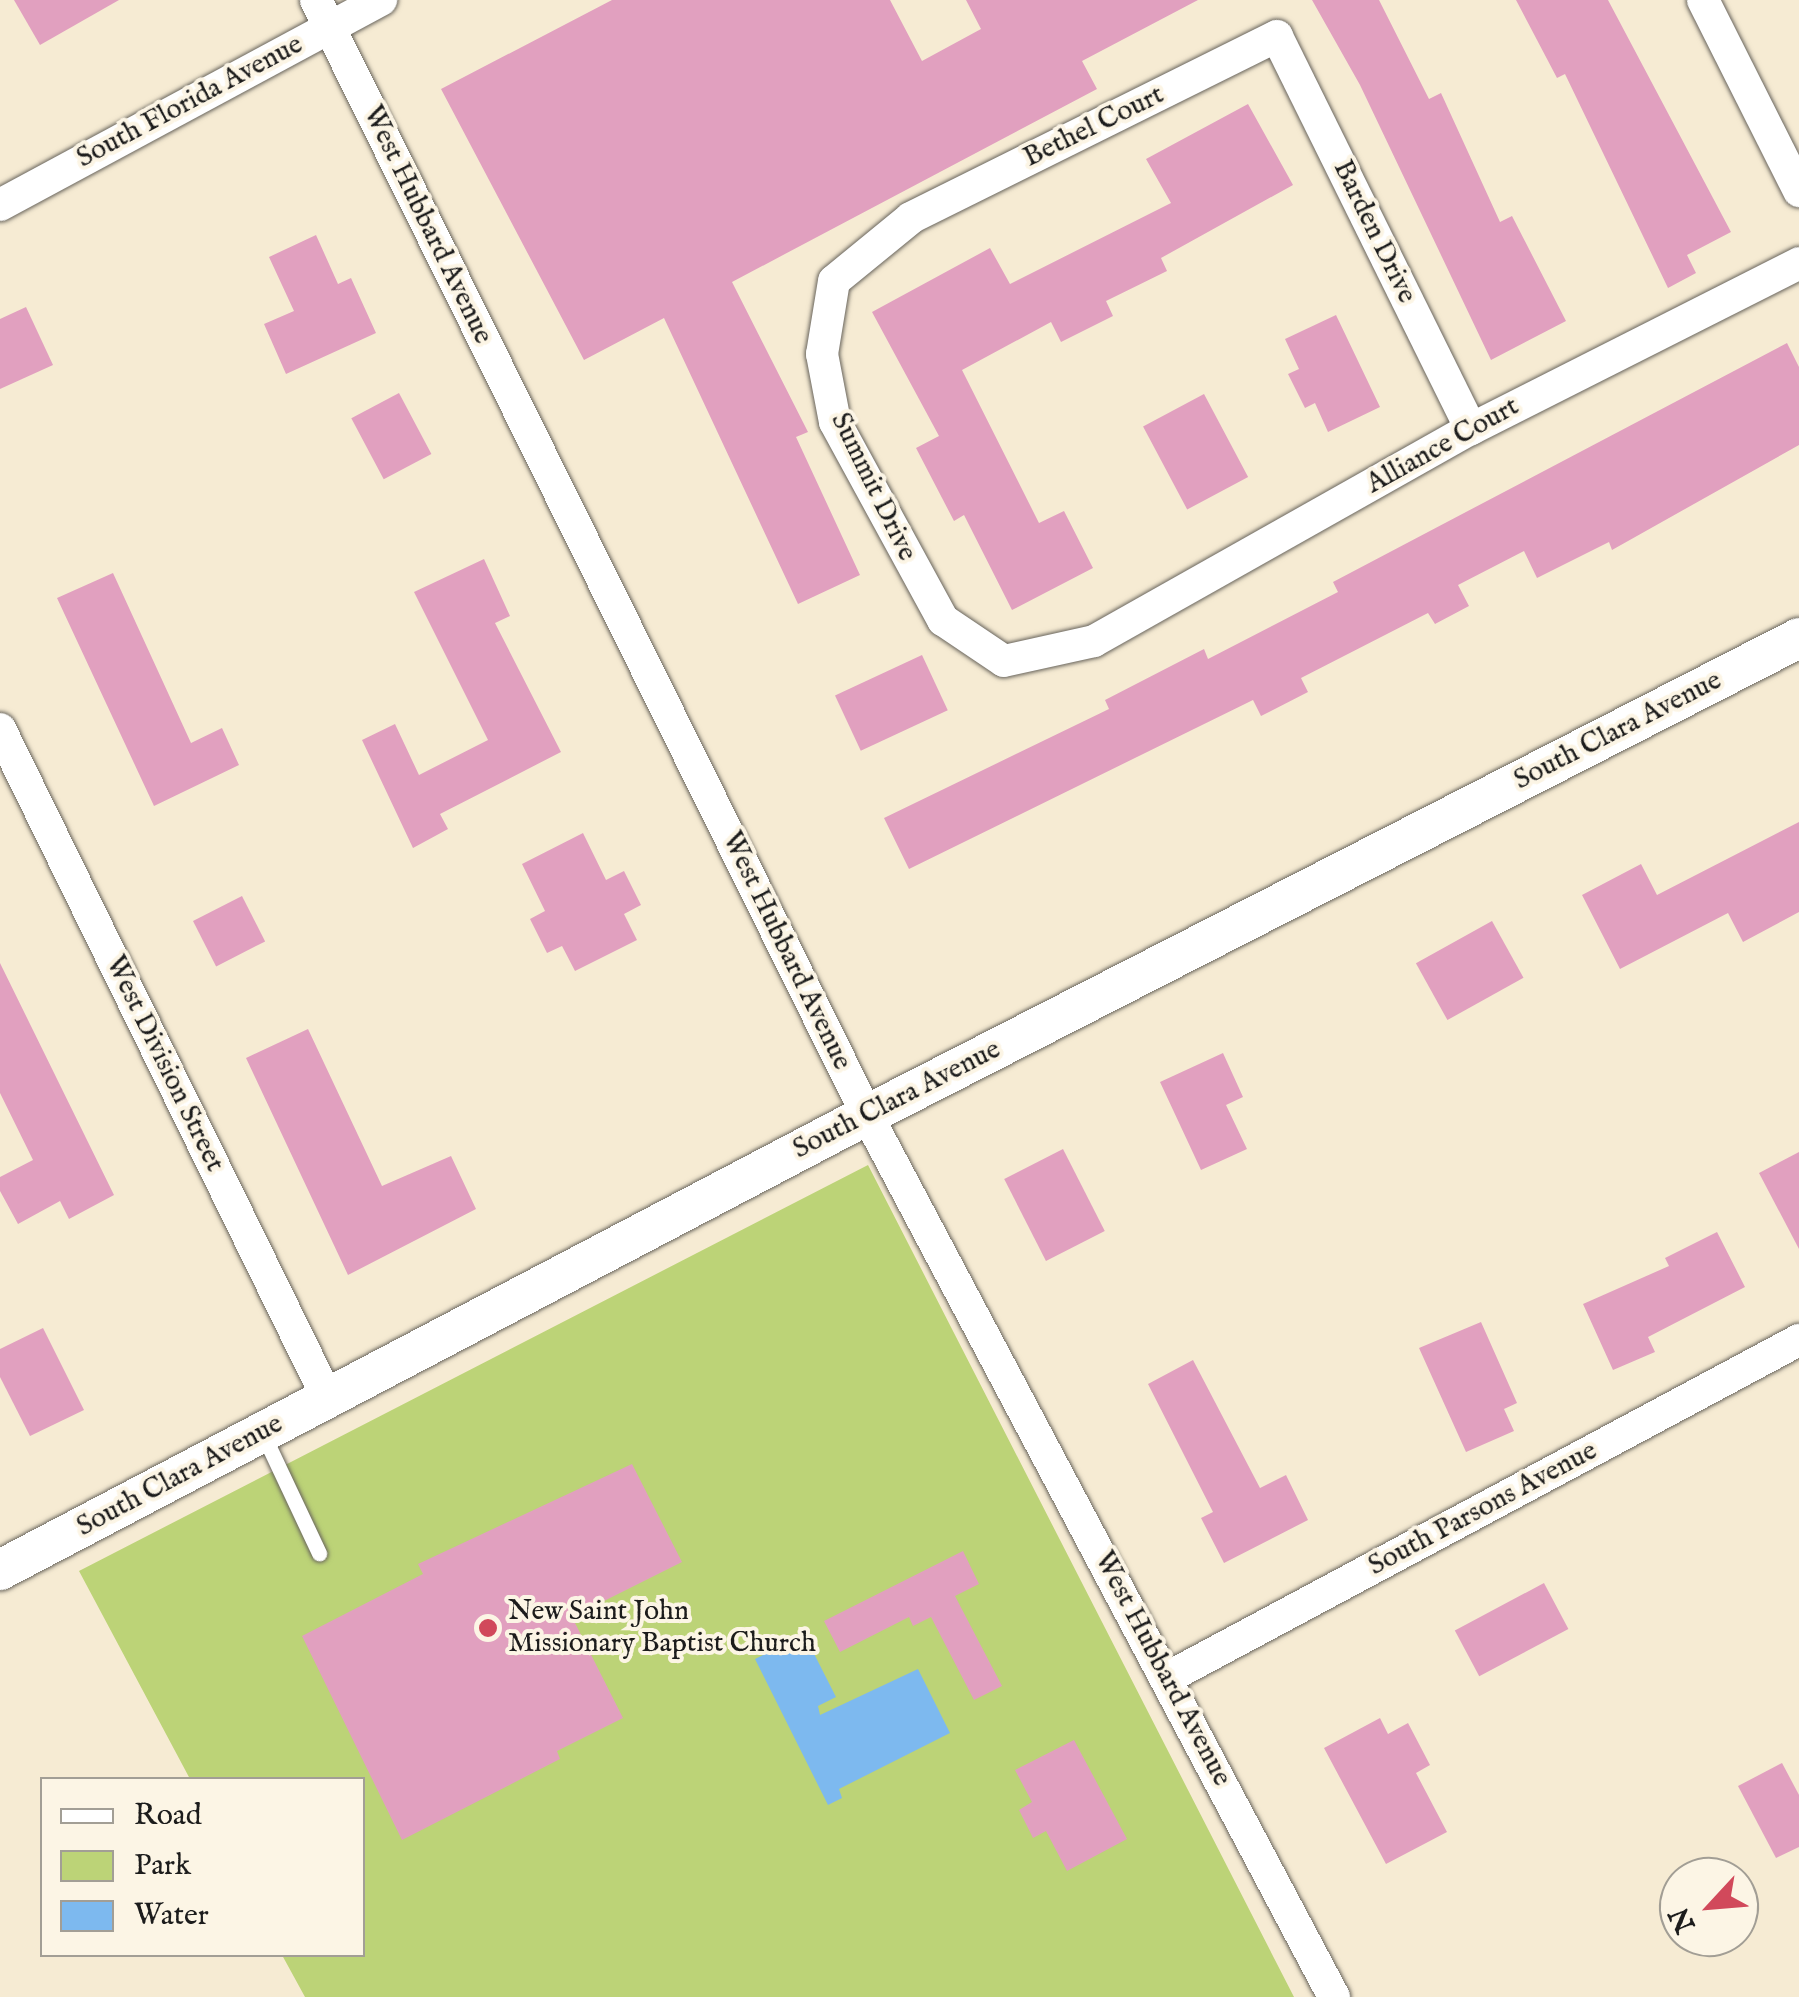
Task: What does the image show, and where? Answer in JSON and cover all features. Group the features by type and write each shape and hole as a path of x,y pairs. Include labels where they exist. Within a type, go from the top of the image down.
{"street":[{"name":"South Florida Avenue","path":"0,204 322,14 381,0"},
{"path":"1703,0 1799,191"},
{"name":"West Hubbard Avenue","path":"322,14 868,1114 1334,1997"},
{"name":"Bethel Court","path":"911,218 1278,36"},
{"name":"Barden Drive","path":"1278,36 1471,429"},
{"name":"Summit Drive","path":"911,218 834,281 822,354 835,422 942,620 1004,660 1094,641"},
{"name":"Alliance Court","path":"1094,641 1471,429 1799,263"},
{"name":"South Clara Avenue","path":"0,1570 868,1114 1799,638"},
{"name":"West Division Street","path":"0,729 328,1399"},
{"name":"South Parsons Avenue","path":"1167,1678 1799,1340"}],"lane":[{"path":"262,1433 319,1553"}],"green space":[{"path":"868,1165 1294,1997 305,1997 283,1957 365,1957 365,1777 189,1777 79,1571"}],"water":[{"path":"804,1634 836,1697 818,1706 820,1715 918,1669 950,1733 839,1789 842,1798 828,1805 755,1659"}],"building":[{"path":"14,0 119,0 40,45"},
{"path":"612,0 890,0 922,61 981,29 966,0 1198,0 1082,61 1097,89 732,282 808,432 796,437 860,575 798,604 664,318 584,360 441,89"},
{"path":"1312,0 1379,0 1429,99 1441,93 1500,222 1512,216 1566,321 1491,360 1360,85"},
{"path":"1516,0 1608,0 1731,232 1687,255 1696,273 1668,288 1565,74 1557,78"},
{"path":"1248,104 1293,185 1161,258 1167,271 1106,301 1113,316 1061,342 1051,322 962,370 1039,523 1064,511 1093,568 1012,610 964,515 954,521 916,448 939,436 872,312 990,248 1010,284 1171,203 1146,159"},
{"path":"316,235 338,284 351,278 376,333 286,374 264,324 294,311 269,257"},
{"path":"26,307 53,365 0,389 0,319"},
{"path":"1336,315 1380,407 1328,432 1315,403 1305,408 1288,374 1299,369 1285,339"},
{"path":"1787,343 1799,367 1799,445 1612,550 1609,542 1537,578 1524,551 1458,585 1469,606 1435,624 1428,613 1301,678 1308,692 1261,716 1253,700 909,869 884,818 1109,709 1105,700 1204,649 1208,659 1338,592 1333,582"},
{"path":"399,393 431,454 384,479 351,418"},
{"path":"1204,394 1248,477 1187,509 1143,426"},
{"path":"484,559 510,616 495,623 561,752 440,814 448,829 413,848 362,740 395,724 419,775 488,740 414,592"},
{"path":"113,573 191,743 222,728 239,765 154,806 57,598"},
{"path":"922,655 948,710 861,751 835,696"},
{"path":"1799,822 1799,912 1743,942 1728,913 1620,969 1582,895 1641,864 1657,895"},
{"path":"583,833 606,880 624,871 641,905 624,914 637,940 575,971 562,946 547,953 530,919 545,911 522,864"},
{"path":"242,896 265,941 216,966 193,921"},
{"path":"1492,921 1524,978 1447,1020 1416,963"},
{"path":"0,963 114,1195 69,1219 60,1201 18,1224 0,1191 0,1177 33,1160 0,1093"},
{"path":"308,1029 382,1186 451,1156 476,1209 348,1275 246,1058"},
{"path":"1223,1053 1243,1097 1226,1105 1247,1149 1201,1170 1160,1082"},
{"path":"1063,1149 1105,1231 1046,1261 1004,1179"},
{"path":"1799,1152 1799,1249 1759,1173"},
{"path":"1717,1232 1745,1287 1648,1337 1655,1352 1613,1370 1583,1304 1669,1266 1665,1258"},
{"path":"1481,1322 1517,1403 1504,1409 1514,1431 1466,1452 1419,1348"},
{"path":"43,1328 84,1410 30,1436 0,1377 0,1349"},
{"path":"1193,1360 1260,1488 1286,1475 1308,1520 1224,1563 1201,1518 1213,1512 1148,1384"},
{"path":"632,1464 682,1562 572,1617 623,1718 557,1751 560,1759 402,1840 302,1636 423,1574 418,1564"},
{"path":"963,1551 979,1584 955,1596 1002,1686 974,1700 931,1617 913,1626 909,1617 840,1652 824,1621"},
{"path":"1544,1583 1568,1629 1479,1676 1455,1630"},
{"path":"1380,1718 1388,1734 1408,1723 1430,1765 1416,1773 1447,1832 1386,1864 1324,1748"},
{"path":"1074,1740 1127,1839 1067,1871 1046,1831 1033,1838 1019,1810 1032,1802 1015,1770"},
{"path":"1782,1763 1799,1795 1799,1847 1776,1858 1738,1786"}],"place":[{"name":"New Saint John Missionary Baptist Church","path":"488,1628"}]}
